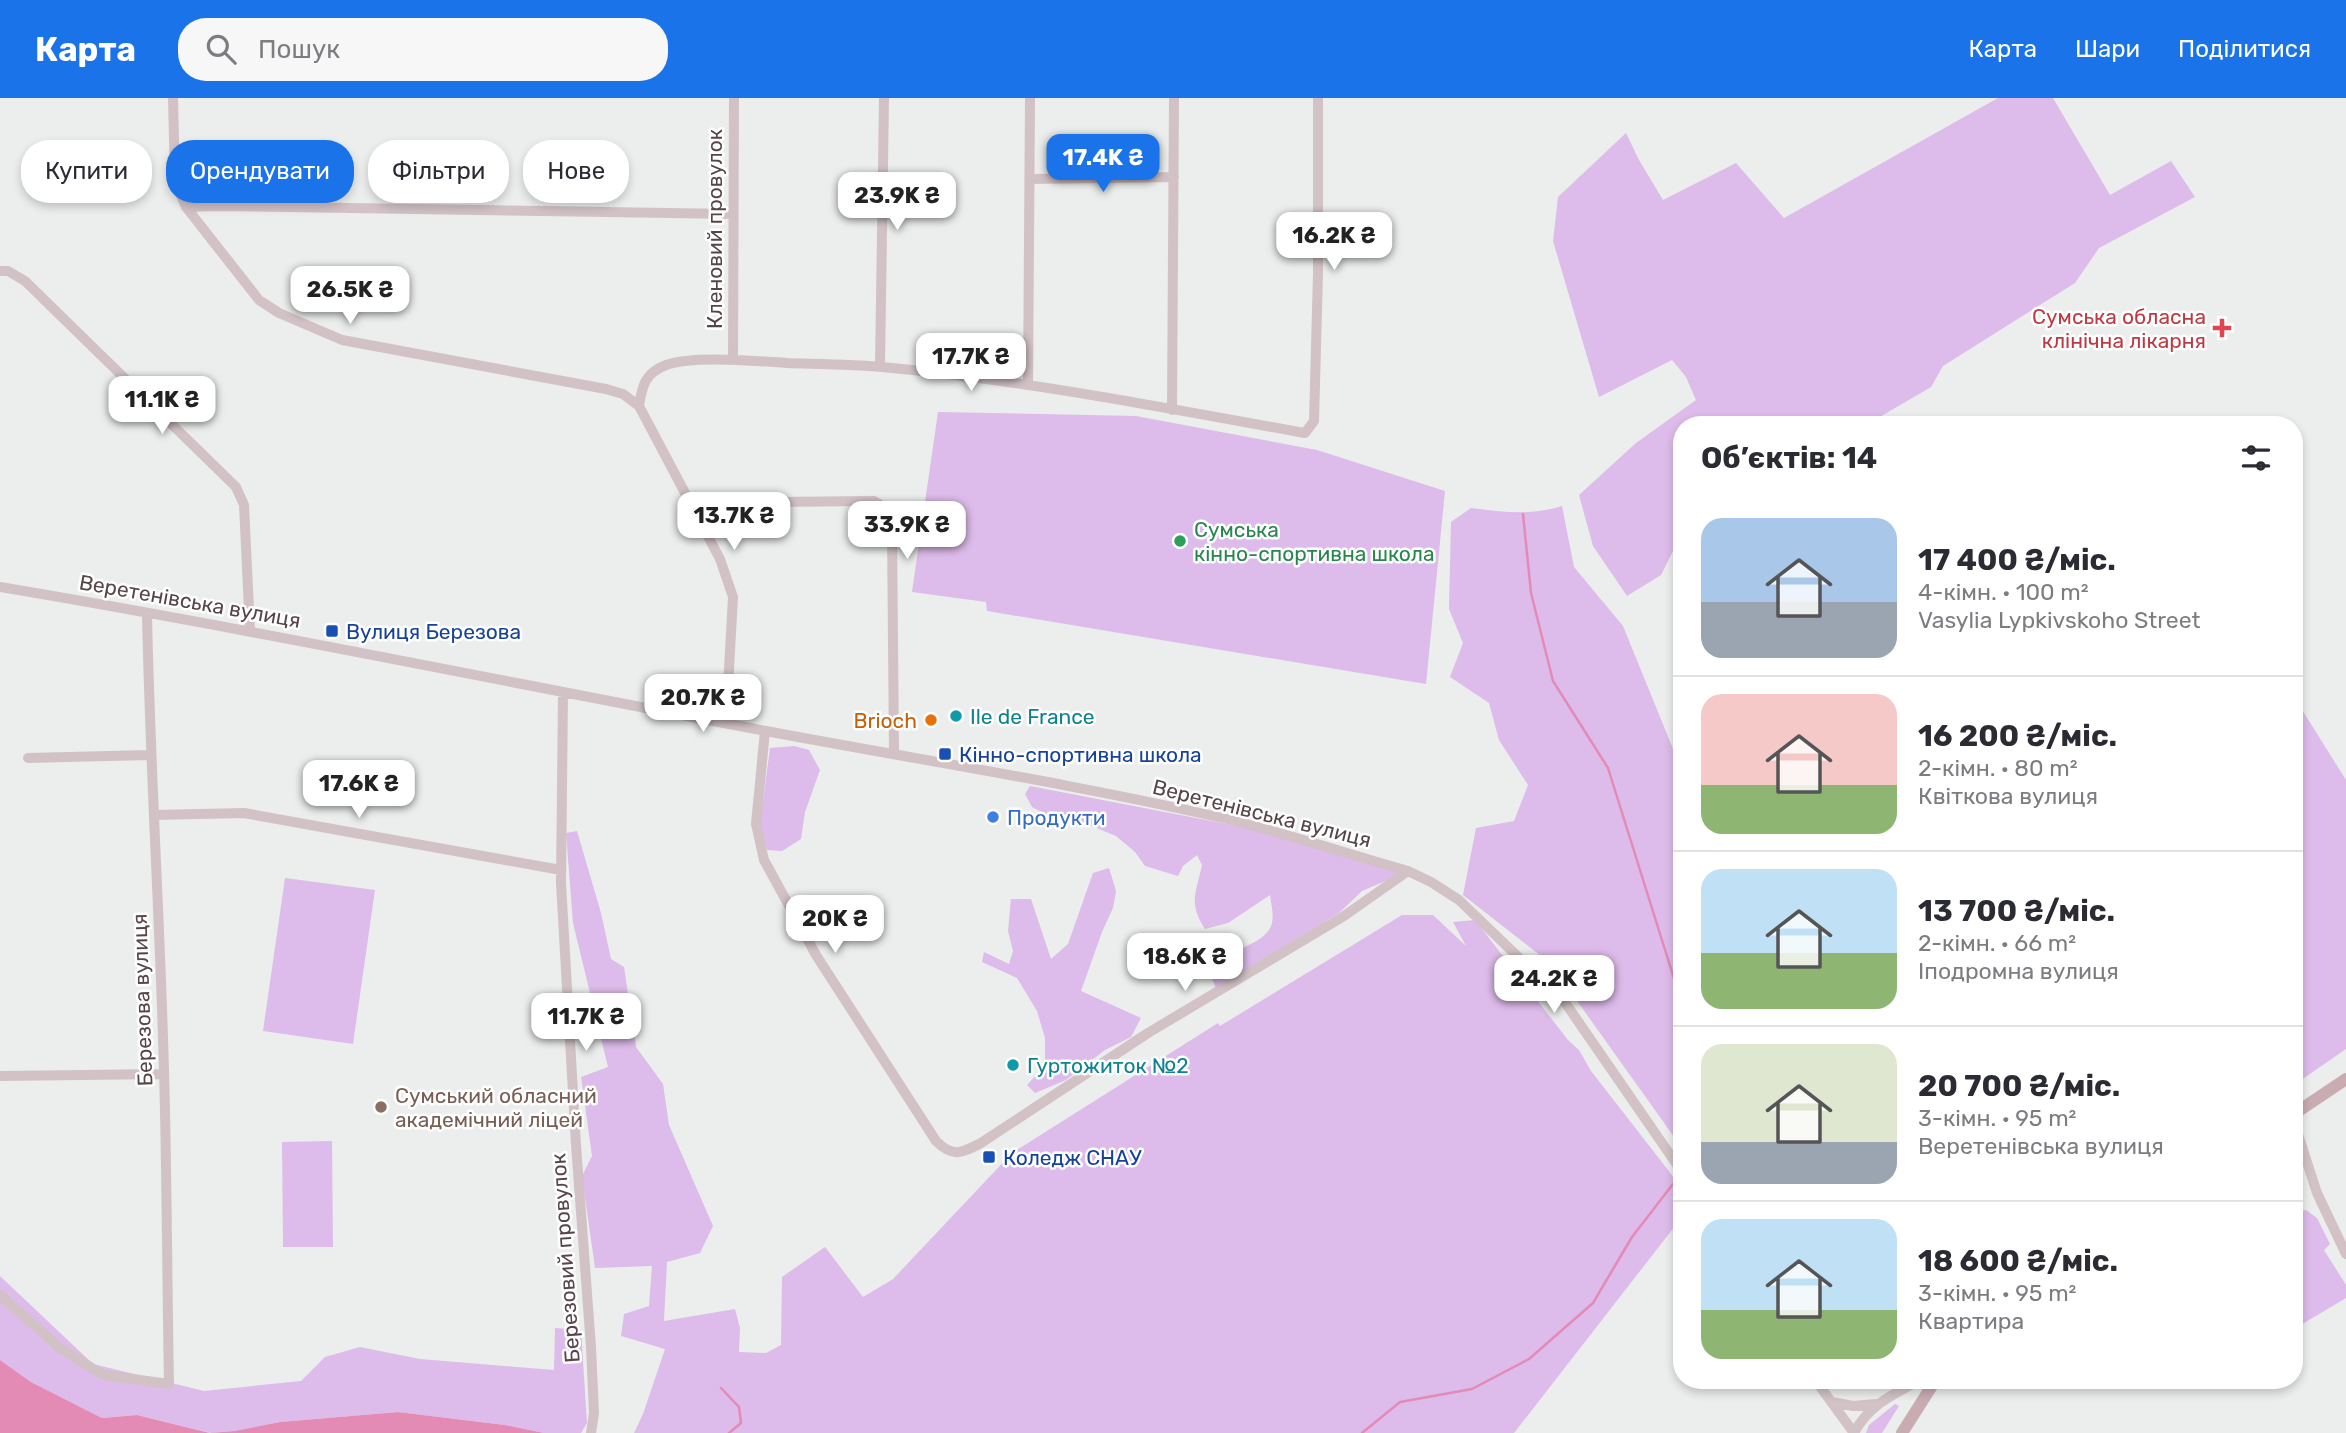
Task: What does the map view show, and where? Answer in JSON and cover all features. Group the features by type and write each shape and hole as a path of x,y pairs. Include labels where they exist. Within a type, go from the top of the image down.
{"main road":[{"path":"2303,1108 2346,1079"},
{"path":"1902,1433 1930,1389"}],"street":[{"path":"173,98 175,182 186,207 259,300 306,327 342,340 606,389 623,394 639,406 720,559 733,597 726,723"},
{"name":"Кленовий провулок","path":"733,360 734,98"},
{"path":"880,366 884,98"},
{"path":"1028,384 1030,98"},
{"path":"1172,410 1174,98"},
{"path":"639,406 642,386 649,374 665,366 681,362 733,360 880,366 1028,384 1305,433 1314,421 1318,272 1318,98"},
{"path":"1031,179 1174,177"},
{"path":"186,207 733,214"},
{"path":"0,271 8,271 25,281 236,487 244,505 250,631"},
{"path":"774,502 874,501 888,510 892,530 894,753"},
{"name":"Веретенівська вулиця","path":"0,587 250,631 563,693 894,753 1229,820 1408,871 1459,900 1564,1001 1673,1159"},
{"name":"Березова вулиця","path":"0,1295 60,1348 103,1375 169,1384 164,1074 150,755 147,614"},
{"name":"Березовий провулок","path":"563,693 561,870 576,1138 592,1347 594,1413 591,1433"},
{"path":"765,731 756,824 764,860 811,946 936,1141 945,1150 962,1153 981,1143 1148,1033 1344,916 1408,871"},
{"path":"29,758 150,755"},
{"path":"154,816 244,813 561,870"},
{"path":"0,1076 164,1074"},
{"path":"2303,1150 2317,1193 2346,1254"},
{"path":"1822,1389 1854,1433 1876,1404 1903,1389"},
{"path":"1832,1402 1853,1406 1876,1404"}],"shaded area":[{"path":"1998,98 2053,98 2110,195 2171,161 2195,197 2099,248 2075,283 1943,366 1931,387 1881,416 1674,416 1696,400 1686,377 1672,360 1599,397 1553,241 1558,197 1626,133 1663,200 1736,163 1784,218"},
{"name":"Сумська кінно-спортивна школа","path":"938,412 1136,416 1317,450 1445,491 1426,684 987,611 986,602 912,592"},
{"path":"1673,416 1673,551 1661,575 1627,596 1593,546 1579,495 1636,443"},
{"path":"1562,506 1574,567 1623,626 1673,749 1673,1135 1550,963 1463,895 1476,828 1514,821 1528,785 1499,740 1489,703 1450,677 1463,643 1449,609 1451,522 1471,508 1506,512"},
{"path":"2303,711 2346,780 2346,1049 2303,1079"},
{"path":"794,746 809,750 820,770 805,812 801,839 782,851 767,850 760,824 770,748"},
{"path":"1030,786 1258,830 1402,874 1362,891 1339,913 1216,988 1212,979 1222,965 1270,929 1273,916 1270,895 1228,923 1205,929 1195,905 1202,865 1197,855 1183,866 1178,876 1145,866 1135,852 1116,836 1070,817 1047,815 1032,807 1025,794"},
{"path":"577,831 601,913 611,959 624,967 636,1047 663,1084 669,1125 713,1226 700,1253 667,1262 664,1321 735,1309 740,1328 739,1352 766,1353 781,1345 782,1277 825,1247 863,1297 893,1279 1012,1153 1218,1023 1220,1026 1402,915 1433,915 1466,946 1453,922 1475,920 1568,1040 1579,1050 1591,1071 1673,1176 1673,1229 1514,1433 634,1433 665,1349 621,1336 624,1314 649,1306 652,1266 595,1268 582,1176 592,1156 581,1077 608,1067 573,923 566,833"},
{"path":"1109,868 1116,891 1113,908 1081,991 1141,1018 1131,1037 1105,1050 1066,1080 1035,1093 1027,1085 1045,1066 1045,1038 1037,1011 1017,978 982,962 984,952 1009,964 1013,951 1008,931 1011,899 1031,899 1051,959 1068,944 1093,873"},
{"path":"285,878 375,890 353,1044 263,1031"},
{"path":"332,1141 333,1247 283,1247 282,1142"},
{"path":"2303,1211 2317,1218 2330,1244 2324,1250 2346,1285 2346,1298 2303,1324"},
{"path":"0,1276 93,1364 204,1391 301,1381 325,1357 360,1347 420,1359 554,1370 555,1328 581,1330 587,1423 581,1433 544,1433 505,1425 398,1412 280,1422 211,1433 137,1415 102,1418 31,1382 0,1360"},
{"path":"0,1360 31,1382 102,1418 137,1415 210,1433 0,1433"},
{"path":"1895,1404 1899,1406 1882,1433 1866,1433 1869,1425"},
{"path":"398,1412 505,1425 544,1433 210,1433 280,1422"}],"waterway":[{"path":"1523,514 1531,593 1553,681 1608,768 1673,975"},
{"path":"1362,1433 1400,1402 1472,1389 1529,1359 1593,1303 1632,1237 1673,1184"},
{"path":"721,1388 739,1407 741,1423 729,1433"}],"place":[{"name":"Сумська обласна клінічна лікарня","path":"2222,328"},
{"name":"Сумська кінно-спортивна школа","path":"1180,541"},
{"name":"Вулиця Березова","path":"332,631"},
{"name":"Ile de France","path":"956,716"},
{"name":"Brioch","path":"931,720"},
{"name":"Кінно-спортивна школа","path":"945,754"},
{"name":"Продукти","path":"993,817"},
{"name":"Гуртожиток №2","path":"1013,1065"},
{"name":"Сумський обласний академічний ліцей","path":"381,1107"},
{"name":"Коледж СНАУ","path":"989,1157"}]}
